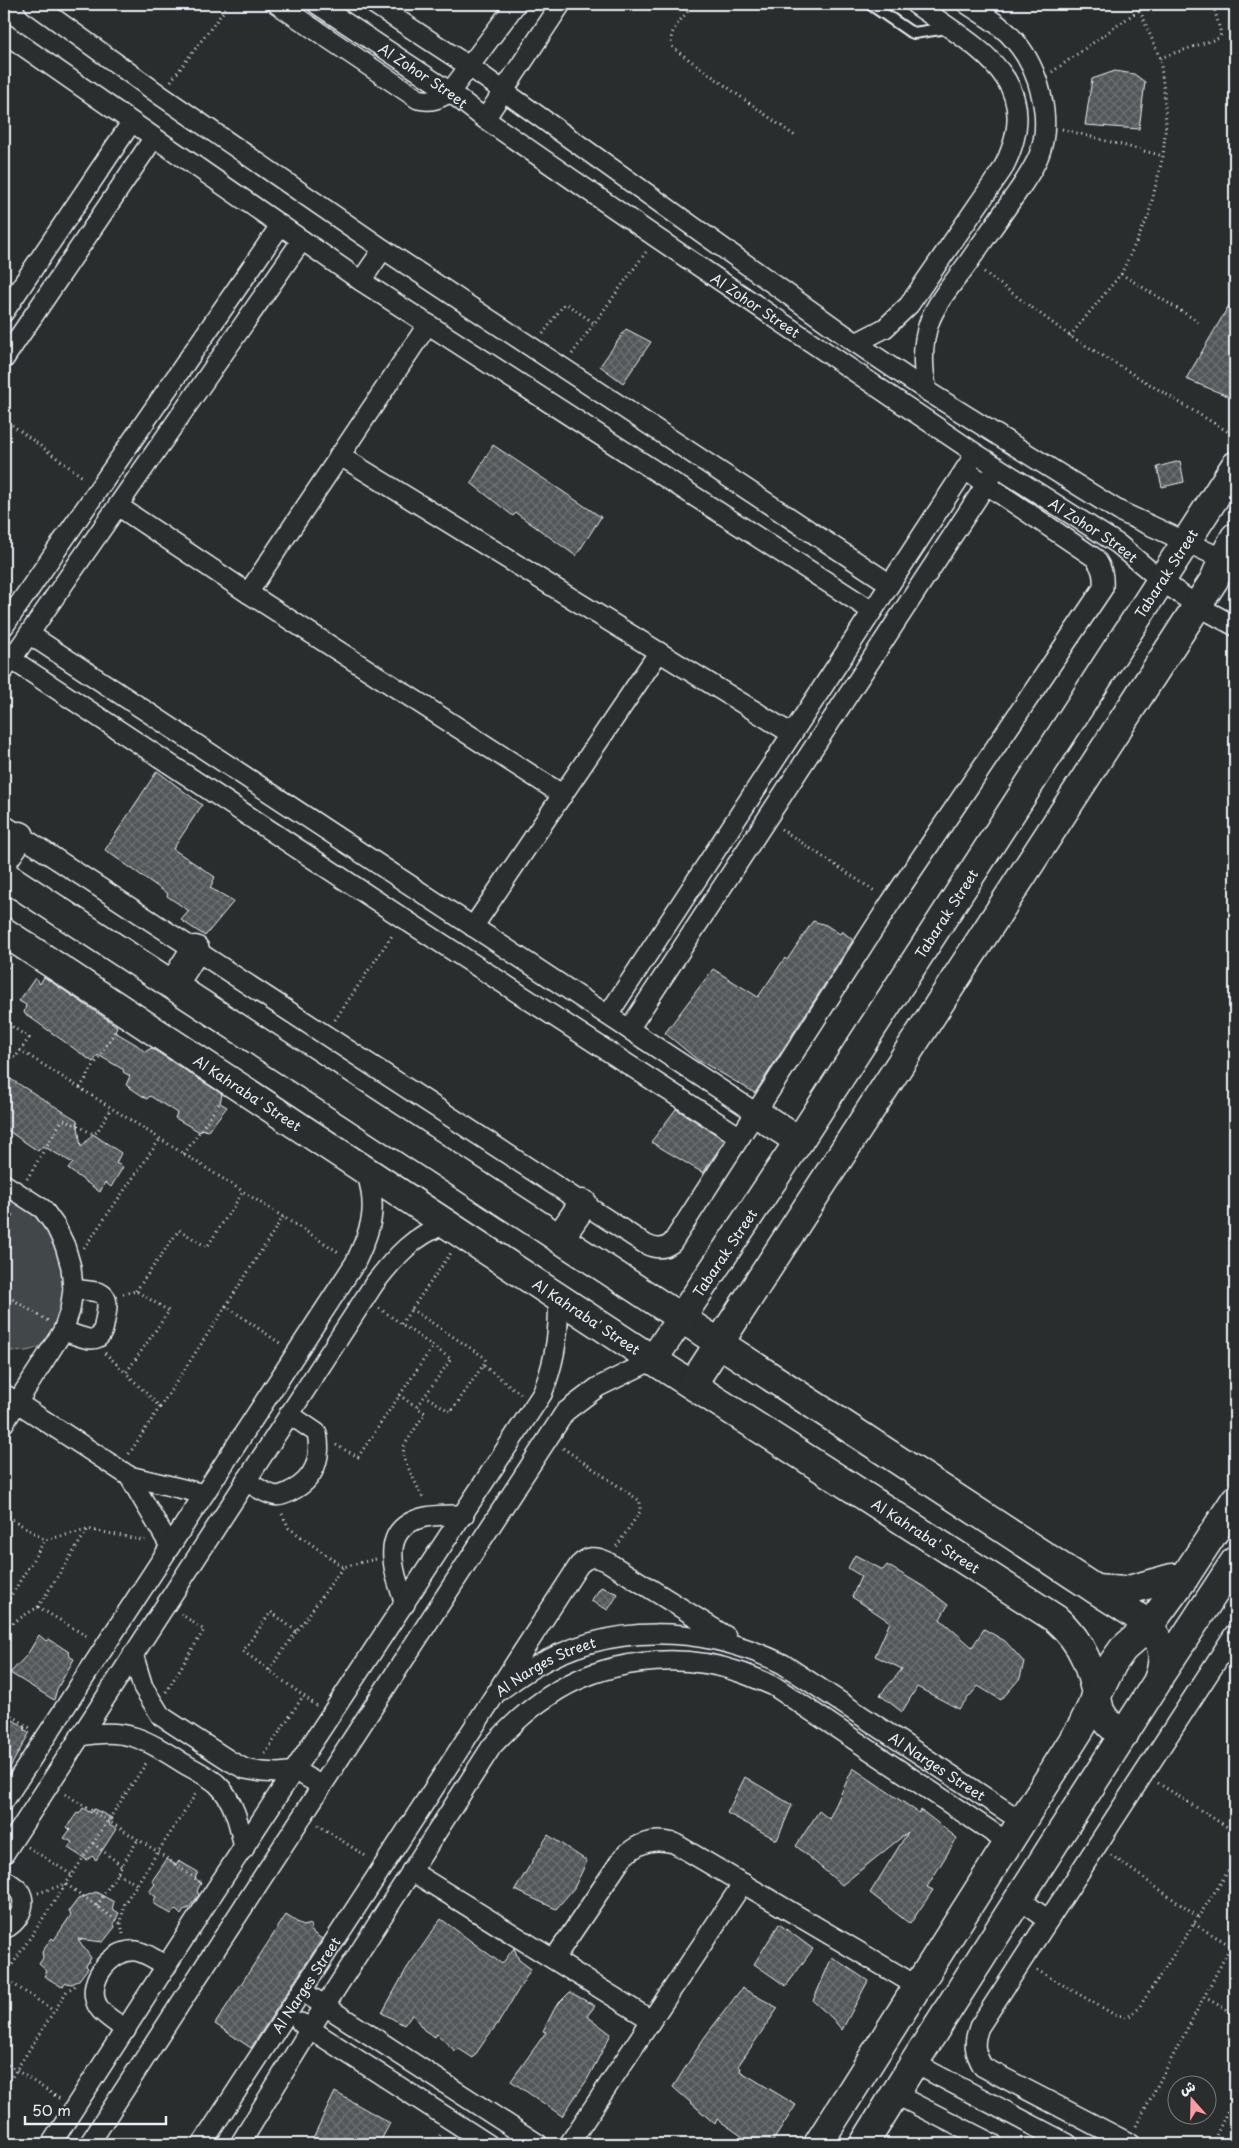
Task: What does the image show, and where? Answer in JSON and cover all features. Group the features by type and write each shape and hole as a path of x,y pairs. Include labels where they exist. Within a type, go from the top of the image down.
{"street":[{"path":"34,4 160,95 383,249 890,584"},
{"path":"276,4 418,99 435,100 450,92 516,4"},
{"name":"Al Zohor Street","path":"317,4 450,92 485,119 657,238 975,454 1118,544 1162,581 1196,605 1235,626"},
{"name":"Al Zohor Street","path":"374,4 503,90 856,343 927,391 1120,511 1187,541 1229,548"},
{"path":"485,119 561,4"},
{"path":"856,343 885,328 910,305 1002,170 1013,150 1018,128 1016,106 1010,85 997,66 915,4"},
{"path":"927,391 922,362 926,333 937,306 1026,179 1039,154 1044,125 1043,103 1038,81 1028,60 1015,41 998,24 967,4"},
{"path":"4,33 361,281 872,611"},
{"path":"4,312 131,123"},
{"path":"4,359 153,138"},
{"path":"4,626 280,226"},
{"path":"302,240 8,665 263,825 740,1138"},
{"path":"361,281 383,249"},
{"path":"248,593 428,324"},
{"path":"608,1015 975,454"},
{"path":"340,455 792,734"},
{"name":"Tabarak Street","path":"653,1360 799,1141 1235,466"},
{"path":"629,1029 998,467"},
{"path":"4,859 12,830 583,1204 652,1247 668,1246 672,1243 891,902 1103,588 1104,577 1101,567 1095,558 965,470"},
{"path":"118,506 248,593 564,795"},
{"path":"692,1385 1196,605 1214,580 1229,548"},
{"path":"43,569 64,584"},
{"path":"29,634 799,1141"},
{"path":"474,927 659,652"},
{"path":"837,666 858,681"},
{"path":"1070,719 1109,741"},
{"path":"263,825 280,799"},
{"path":"4,875 1149,1626 1160,1641 1163,1651 1162,1672"},
{"name":"Al Kahraba' Street","path":"4,932 653,1360 1056,1619 1068,1630 1085,1655 1100,1711 1104,1719 1116,1731 1124,1735"},
{"path":"172,985 195,950"},
{"path":"4,1801 355,1262 366,1240 372,1217 373,1192 366,1171"},
{"path":"4,1423 10,1399 63,1331 70,1310 73,1289 71,1267 65,1246 56,1227 43,1210 11,1188"},
{"path":"559,1238 583,1204"},
{"path":"4,1854 365,1298 390,1264 408,1245 429,1230 447,1224"},
{"path":"63,1331 90,1339 102,1334 109,1304 106,1298 100,1294 73,1289"},
{"path":"52,2144 214,1892 296,1771 542,1394 555,1356 559,1317 558,1297"},
{"path":"89,2144 566,1412 581,1399 616,1377 653,1360"},
{"path":"10,1399 124,1473 204,1494"},
{"path":"245,1481 274,1496 286,1494 303,1484 314,1470 318,1458 319,1445 317,1433 289,1414"},
{"path":"124,1473 170,1546"},
{"path":"818,2144 1082,1726 1108,1671 1123,1649 1149,1626 1184,1578 1235,1500"},
{"path":"405,1604 392,1566 391,1555 393,1545 404,1527 412,1521 432,1516 464,1514"},
{"path":"496,1693 579,1565 584,1559 591,1557 606,1562 739,1645"},
{"path":"864,2144 1124,1735 1162,1672 1235,1561"},
{"path":"1095,1589 1125,1591 1172,1578 1184,1578"},
{"name":"Al Narges Street","path":"202,2144 496,1693 531,1668 570,1650 612,1638 654,1633 697,1635 739,1645 783,1664 1014,1832"},
{"path":"1129,2143 983,2067 975,2055 974,2040 979,2027 1235,1633"},
{"path":"133,1654 143,1686 161,1716 230,1761 254,1770 279,1773 296,1771 322,1786"},
{"name":"Al Narges Street","path":"240,2144 310,2028 492,1746 519,1718 550,1695 585,1677 622,1666 661,1661 710,1665 738,1671 774,1686 1014,1832"},
{"path":"80,1736 114,1733 131,1736 157,1747 216,1783 235,1814 244,1849"},
{"path":"554,1959 623,1857 633,1847 646,1841 660,1840 674,1843 917,1986"},
{"path":"412,1871 652,2020"},
{"path":"4,1879 20,1890 22,1899 22,1910 17,1919 4,1929"},
{"path":"569,2144 743,1883"},
{"path":"1019,1899 1048,1920"},
{"path":"126,2030 99,2008 95,1992 99,1974 111,1960 128,1952 137,1951 167,1966"},
{"path":"302,1991 538,2144"},
{"path":"287,2015 488,2144"},
{"path":"914,2063 1068,2144"},
{"path":"895,2094 993,2144"}],"lane":[{"path":"870,4 914,33 948,28"}],"path":[{"path":"160,95 229,4"},
{"path":"694,4 671,34 670,42 673,48 794,136"},
{"path":"1070,336 1121,274 1148,217 1163,156 1165,107 1160,58 1137,4"},
{"path":"1160,58 1219,38 1221,34 1213,4"},
{"path":"1038,81 1139,10"},
{"path":"1044,125 1163,156"},
{"path":"563,367 657,238"},
{"path":"969,262 1070,336 1235,436"},
{"path":"1121,274 1199,322"},
{"path":"533,347 564,304 594,323"},
{"path":"4,419 98,489"},
{"path":"767,819 891,902"},
{"path":"325,1034 404,919"},
{"path":"80,1088 127,1013"},
{"path":"4,1021 29,1038 15,1058 4,1050"},
{"path":"20,1050 355,1262"},
{"path":"184,1154 233,1083"},
{"path":"11,1188 61,1122 64,1120 68,1121 93,1134 97,1132 111,1108"},
{"path":"71,1267 160,1139"},
{"path":"106,1298 136,1291 179,1230 207,1247 243,1192"},
{"path":"124,1473 160,1407 283,1217"},
{"path":"401,1324 452,1252"},
{"path":"126,1373 169,1311 136,1291"},
{"path":"4,1294 63,1331"},
{"path":"365,1298 451,1359 417,1407"},
{"path":"226,1306 296,1354"},
{"path":"411,1308 484,1356 486,1361 451,1412 425,1396"},
{"path":"90,1339 160,1407"},
{"path":"358,1458 433,1346"},
{"path":"484,1366 535,1405"},
{"path":"399,1395 425,1413 404,1446 403,1457 406,1468 432,1516"},
{"path":"548,1438 640,1501 640,1512 606,1562"},
{"path":"274,1496 289,1528 343,1567"},
{"path":"4,1514 45,1540"},
{"path":"4,1628 38,1607 88,1529"},
{"path":"4,1607 45,1540 88,1529 170,1546"},
{"path":"269,1670 343,1567 391,1555"},
{"path":"156,1708 204,1630 166,1603"},
{"path":"38,1607 104,1647"},
{"path":"296,1631 271,1612 243,1651 332,1716"},
{"path":"254,1770 303,1696"},
{"path":"4,1710 44,1739"},
{"path":"54,2011 4,1978 157,1747"},
{"path":"1143,1774 1235,1832"},
{"path":"137,1951 127,1942 121,1923 124,1904 206,1778"},
{"path":"50,1785 158,1852 214,1892"},
{"path":"302,1816 383,1866"},
{"path":"14,1839 72,1875"},
{"path":"97,1906 137,1840"},
{"path":"93,1843 122,1866"},
{"path":"1097,1845 1198,1917"},
{"path":"1022,1960 1115,2016 1128,2017 1138,2009 1235,1861"},
{"path":"118,1873 137,1884"},
{"path":"66,1884 121,1923"},
{"path":"22,1899 66,1884"},
{"path":"1194,1924 1235,1948"},
{"path":"1129,2143 1235,1938"},
{"path":"4,2089 67,1991 76,1985 96,1983"},
{"path":"1204,1997 1235,2014"},
{"path":"4,2062 75,2108"},
{"path":"1212,2144 1235,2099"}],"shaded area":[{"path":"4,1196 48,1228 59,1243 61,1250 62,1304 55,1329 39,1347 26,1351 9,1350 4,1347"}],"building":[{"path":"1115,71 1134,74 1145,82 1139,129 1085,125 1092,79"},
{"path":"1235,295 1235,399 1186,379"},
{"path":"626,329 651,342 623,383 600,366"},
{"path":"493,445 601,517 576,556 516,513 513,516 471,483"},
{"path":"1180,461 1184,482 1162,487 1157,467"},
{"path":"157,771 202,805 173,849 215,877 210,888 234,901 205,936 181,920 189,911 105,850"},
{"path":"813,921 826,925 840,934 842,931 853,940 755,1093 700,1062 665,1033 713,969 758,997 785,958 787,960"},
{"path":"44,977 117,1026 115,1032 145,1052 151,1048 222,1094 220,1103 227,1107 208,1131 202,1129 200,1132 175,1118 177,1113 150,1096 147,1099 126,1085 130,1076 123,1072 124,1070 98,1055 93,1062 24,1013 26,1005 19,1001 35,978 40,984"},
{"path":"4,1075 77,1120 81,1147 93,1134 121,1153 116,1163 123,1167 111,1187 105,1182 100,1192 68,1169 73,1163 43,1146 38,1151 4,1128"},
{"path":"676,1109 725,1140 703,1173 651,1142"},
{"path":"855,1555 883,1570 887,1565 926,1588 948,1605 940,1619 972,1647 984,1629 1005,1641 1024,1662 1020,1678 1001,1700 978,1686 959,1709 917,1687 902,1712 880,1695 902,1669 875,1656 890,1622 852,1597 861,1576 848,1568"},
{"path":"601,1587 618,1594 608,1610 591,1601"},
{"path":"39,1635 46,1641 49,1639 69,1652 70,1657 74,1659 57,1689 54,1700 10,1673 27,1655"},
{"path":"4,1715 25,1727 24,1730 30,1732 4,1778"},
{"path":"853,1768 919,1813 921,1810 957,1838 927,1887 933,1890 910,1924 870,1893 908,1832 842,1885 796,1846 819,1811 829,1819"},
{"path":"745,1777 792,1805 777,1840 727,1813"},
{"path":"83,1808 91,1813 94,1809 112,1818 109,1825 116,1829 96,1860 92,1856 87,1860 68,1848 72,1842 64,1838 70,1830 67,1827"},
{"path":"548,1835 587,1861 574,1888 556,1909 515,1890"},
{"path":"167,1859 176,1865 179,1861 198,1872 195,1878 201,1883 197,1891 199,1895 181,1915 175,1909 171,1914 153,1903 156,1897 149,1892 155,1884 152,1881"},
{"path":"96,1892 114,1902 112,1909 119,1913 114,1923 115,1927 103,1942 78,1939 91,1958 86,1966 88,1968 79,1980 72,1984 66,1983 62,1987 44,1976 47,1971 39,1964 43,1958 42,1952 52,1938 54,1940 71,1915 69,1911 78,1899"},
{"path":"286,1915 303,1926 310,1924 312,1932 322,1939 251,2048 215,2024"},
{"path":"441,1919 502,1964 514,1948 519,1960 531,1969 499,2022 473,2058 459,2049 455,2051 437,2034 435,2037 424,2030 412,2014 404,2025 382,2013 407,1968"},
{"path":"779,1924 813,1949 786,1986 754,1964"},
{"path":"832,1957 868,1981 842,2030 813,2001"},
{"path":"742,1988 778,2008 738,2066 741,2068 740,2071 796,2105 771,2144 753,2144 717,2119 715,2124 673,2087 704,2038"},
{"path":"570,1992 595,2006 587,2016 611,2034 587,2080 562,2116 511,2081 546,2032 543,2031 556,2006"},
{"path":"335,2092 390,2123 379,2144 310,2144"}]}
